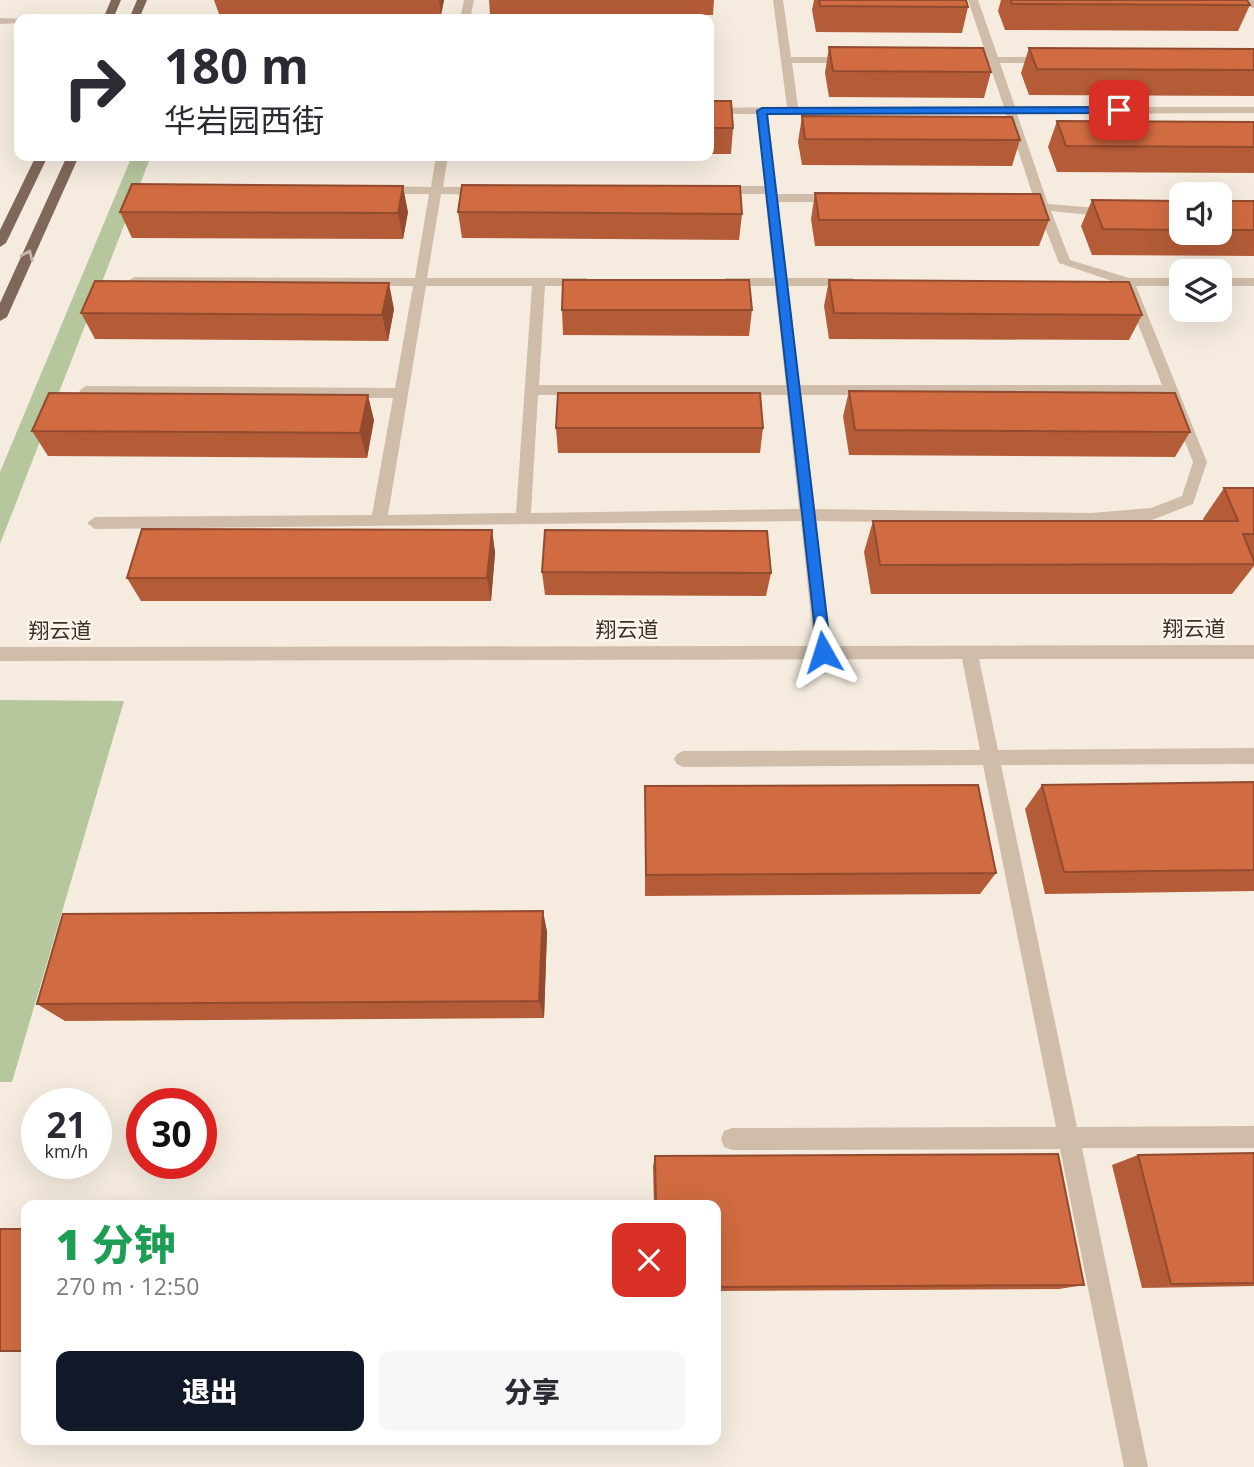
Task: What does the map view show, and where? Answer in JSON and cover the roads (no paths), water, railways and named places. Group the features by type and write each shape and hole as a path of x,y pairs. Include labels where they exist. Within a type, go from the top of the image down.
{"main road":[{"path":"0,243 40,161"},
{"path":"0,317 72,161"}],"street":[{"path":"778,0 793,111"},
{"path":"973,0 1043,207 1065,263 1128,282"},
{"path":"1251,0 1254,5"},
{"path":"786,60 855,60"},
{"path":"965,60 1062,60"},
{"path":"714,111 1254,110"},
{"path":"762,111 823,652"},
{"path":"379,521 441,161"},
{"path":"366,190 506,190"},
{"path":"701,190 851,198"},
{"path":"1020,203 1088,213 1128,213"},
{"path":"134,281 606,282"},
{"path":"523,519 539,282"},
{"path":"714,282 864,282"},
{"path":"1072,282 1169,282"},
{"path":"95,523 808,515 1091,519 1152,514 1188,500 1200,462 1128,282"},
{"path":"1232,282 1254,282"},
{"path":"532,390 1171,390"},
{"path":"86,391 401,393"},
{"path":"969,652 1136,1467"},
{"name":"翔云道","path":"0,654 1254,652"},
{"path":"683,759 1254,756"},
{"path":"732,1139 1254,1137"}]}
